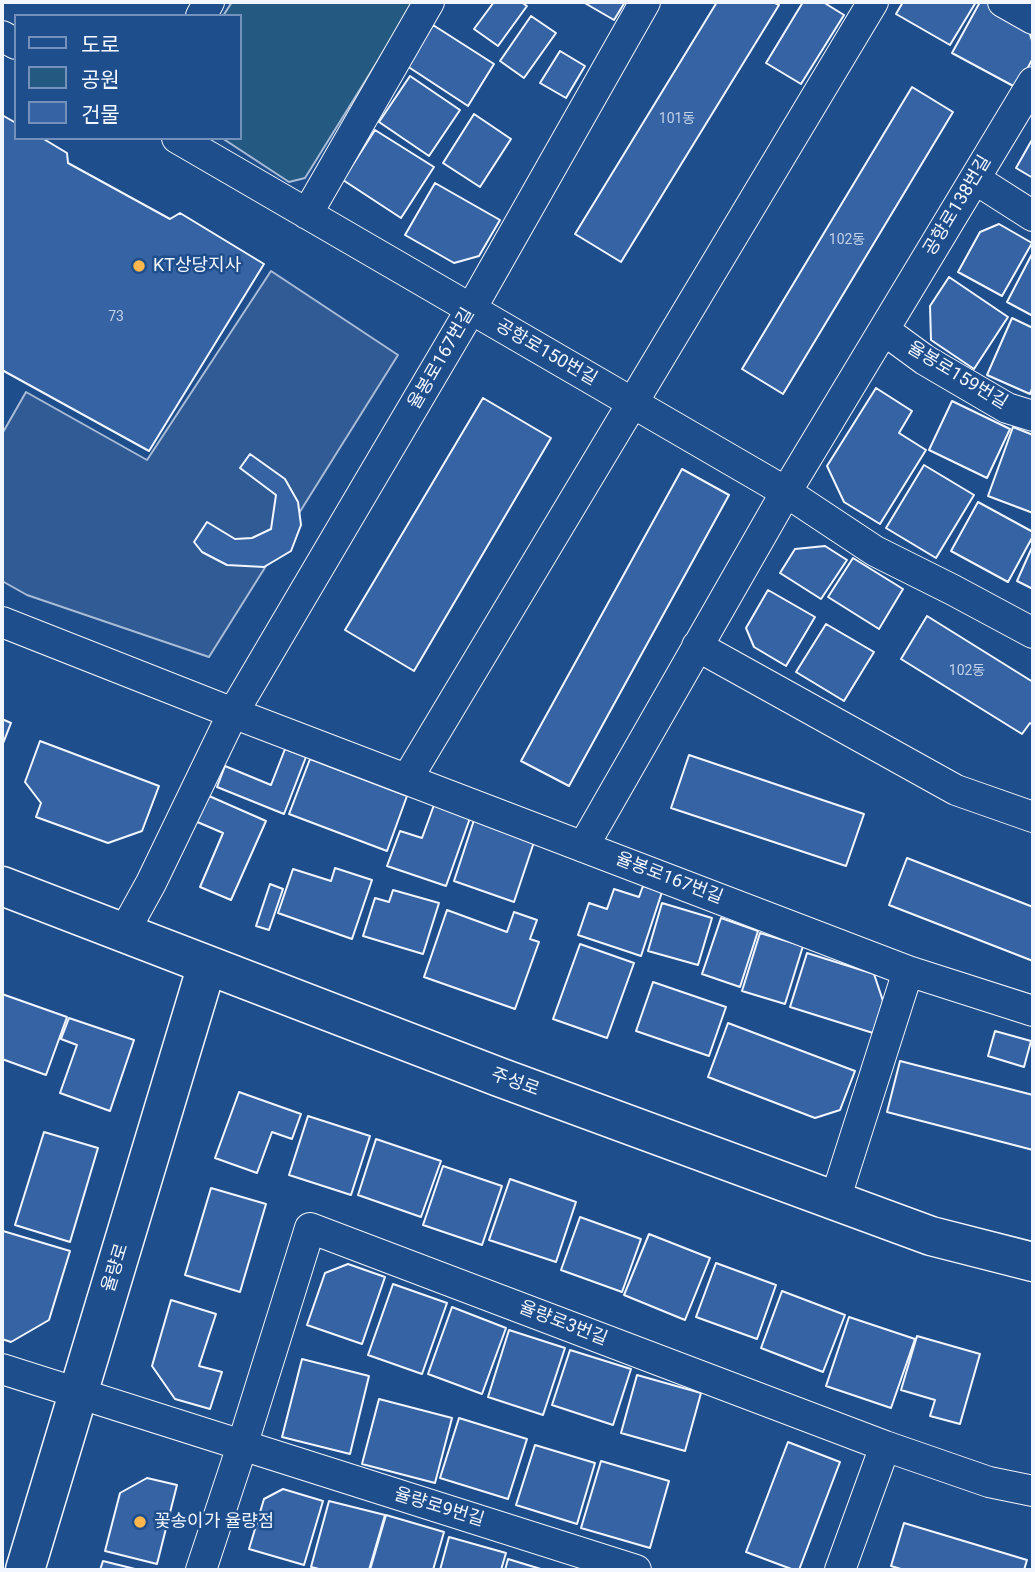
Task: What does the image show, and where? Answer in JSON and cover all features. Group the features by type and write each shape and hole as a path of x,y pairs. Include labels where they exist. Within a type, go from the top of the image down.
{"street":[{"name":"율봉로167번길","path":"233,713 471,309 645,2"},
{"path":"407,779 873,2"},
{"path":"1003,2 1033,19"},
{"path":"307,214 427,6"},
{"name":"공항로138번길","path":"884,330 1033,82"},
{"name":"공항로150번길","path":"180,140 786,492 875,551 1033,633"},
{"path":"975,179 1033,216"},
{"path":"583,847 786,492 884,330"},
{"name":"율봉로159번길","path":"884,330 925,360 1007,408 1033,415"},
{"name":"율봉로167번길","path":"2,622 908,971"},
{"path":"697,646 956,790 1033,817"},
{"path":"124,932 151,883 233,713"},
{"name":"주성로","path":"2,886 499,1077 931,1236 1033,1262"},
{"name":"율량로","path":"25,1570 207,965"},
{"path":"835,1200 908,971 1033,1011"},
{"name":"율량로3번길","path":"242,1446 310,1228 886,1446 989,1482 1033,1491"},
{"name":"율량로9번길","path":"2,1369 636,1570"},
{"path":"201,1570 242,1446"},
{"path":"840,1570 886,1446"}],"green space":[{"path":"232,2 413,4 305,178 289,182 225,140 242,140 242,14 224,14"}],"shaded area":[{"path":"271,271 398,355 209,657 27,595 2,581 2,434 26,392 147,460"}],"building":[{"path":"494,2 521,2 527,6 498,46 474,29"},
{"path":"583,2 625,2 614,20"},
{"path":"717,2 773,2 779,5 621,262 575,234"},
{"path":"803,2 823,2 844,15 801,84 766,63"},
{"path":"903,2 976,2 950,45 896,14"},
{"path":"980,2 991,2 1026,21 1033,44 1033,58 1017,88 952,53"},
{"path":"531,16 556,33 524,78 500,61"},
{"path":"433,25 494,64 468,106 407,66"},
{"path":"560,51 585,66 566,98 540,83"},
{"path":"410,76 460,110 429,156 379,122"},
{"path":"912,87 953,112 783,394 742,369"},
{"path":"474,114 511,139 480,187 443,163"},
{"path":"2,115 14,122 14,140 45,140 67,153 68,163 170,219 180,213 264,264 149,451 2,370"},
{"path":"375,130 434,167 401,218 343,180"},
{"path":"1033,138 1033,178 1016,168"},
{"path":"435,183 500,220 479,256 454,263 405,235"},
{"path":"999,224 1032,243 1002,296 958,272 980,232"},
{"path":"1033,252 1033,316 1007,302"},
{"path":"949,277 1008,317 974,369 931,340 930,306"},
{"path":"1012,318 1033,328 1033,386 1030,394 987,375"},
{"path":"876,388 912,411 899,433 926,450 880,524 844,502 827,466"},
{"path":"483,398 551,438 414,671 345,630"},
{"path":"952,401 1010,429 987,478 929,450"},
{"path":"1013,427 1033,435 1033,513 988,496"},
{"path":"250,454 285,479 298,502 301,525 291,551 264,567 227,565 202,552 194,542 207,522 235,539 252,538 271,529 276,495 240,468"},
{"path":"924,465 974,495 936,558 886,528"},
{"path":"682,469 729,495 569,786 521,761"},
{"path":"978,502 1033,532 1008,582 951,551"},
{"path":"1033,545 1033,589 1017,581"},
{"path":"825,546 847,560 821,599 780,573 795,549"},
{"path":"853,558 903,589 879,629 828,597"},
{"path":"768,590 815,617 786,666 754,647 746,628"},
{"path":"927,616 1033,682 1033,725 1030,723 1022,734 901,659"},
{"path":"826,624 874,652 844,701 796,672"},
{"path":"2,719 11,723 2,746"},
{"path":"40,741 159,786 142,831 108,843 36,817 41,803 25,782"},
{"path":"285,749 306,757 284,814 217,787 225,766 271,785"},
{"path":"689,755 864,814 846,866 671,808"},
{"path":"310,759 407,796 387,851 289,814"},
{"path":"200,792 266,821 231,900 200,887 223,833 188,818"},
{"path":"434,805 470,818 446,886 387,866 400,831 422,838"},
{"path":"474,820 534,842 514,902 454,881"},
{"path":"907,858 1033,907 1033,961 889,905"},
{"path":"335,868 372,880 352,939 278,913 293,869 331,881"},
{"path":"270,884 283,889 269,930 256,926"},
{"path":"643,886 662,892 641,956 578,935 589,903 607,909 614,889 639,897"},
{"path":"393,890 439,903 423,954 363,936 375,898 389,902"},
{"path":"662,903 712,918 698,965 648,951"},
{"path":"447,910 507,932 514,912 537,920 530,939 539,942 515,1009 424,977"},
{"path":"721,918 758,931 740,987 702,974"},
{"path":"760,933 803,946 785,1004 742,991"},
{"path":"580,944 634,963 607,1038 553,1019"},
{"path":"807,953 874,974 883,1001 873,1033 790,1007"},
{"path":"653,982 726,1007 709,1056 636,1031"},
{"path":"2,994 67,1017 46,1075 2,1059"},
{"path":"69,1018 134,1040 110,1111 60,1093 77,1045 61,1039"},
{"path":"728,1023 855,1071 840,1110 815,1118 708,1077"},
{"path":"995,1031 1031,1041 1024,1067 988,1056"},
{"path":"900,1061 1033,1095 1033,1150 887,1112"},
{"path":"239,1092 301,1114 292,1139 272,1132 257,1173 215,1158"},
{"path":"308,1116 370,1136 351,1195 289,1175"},
{"path":"44,1132 98,1148 70,1242 15,1225"},
{"path":"376,1139 441,1161 421,1217 358,1195"},
{"path":"443,1166 502,1186 482,1245 423,1225"},
{"path":"510,1179 576,1202 556,1262 489,1240"},
{"path":"211,1188 266,1204 240,1292 185,1275"},
{"path":"580,1217 641,1239 622,1292 561,1270"},
{"path":"3,1231 70,1251 49,1320 11,1342 2,1339"},
{"path":"649,1234 710,1258 685,1320 624,1295"},
{"path":"716,1263 776,1285 757,1339 696,1317"},
{"path":"348,1264 385,1277 362,1344 307,1325 325,1273"},
{"path":"393,1284 447,1303 422,1374 368,1355"},
{"path":"782,1291 845,1315 823,1372 761,1348"},
{"path":"171,1300 216,1314 199,1366 222,1372 210,1409 175,1399 152,1366"},
{"path":"452,1307 506,1328 482,1394 428,1374"},
{"path":"849,1317 915,1339 891,1408 826,1386"},
{"path":"509,1330 565,1348 543,1415 488,1397"},
{"path":"917,1336 980,1354 960,1424 930,1416 935,1400 901,1390"},
{"path":"570,1350 631,1369 613,1425 552,1405"},
{"path":"302,1359 369,1376 350,1454 282,1437"},
{"path":"637,1375 701,1393 685,1451 621,1433"},
{"path":"379,1399 452,1418 435,1483 362,1464"},
{"path":"459,1418 527,1439 508,1499 440,1478"},
{"path":"788,1442 840,1462 799,1570 746,1552"},
{"path":"535,1445 595,1463 577,1524 516,1505"},
{"path":"601,1461 669,1481 650,1548 581,1528"},
{"name":"꽃송이가 율량점","path":"147,1478 177,1485 157,1564 105,1551 120,1493"},
{"path":"283,1489 323,1501 304,1565 249,1549 264,1499"},
{"path":"329,1501 385,1515 369,1570 323,1570 311,1567"},
{"path":"386,1515 444,1532 433,1570 370,1570"},
{"path":"904,1523 1027,1560 1024,1570 904,1570 891,1566"},
{"path":"449,1537 506,1553 501,1570 440,1570"},
{"path":"508,1559 544,1570 505,1570"},
{"path":"103,1561 139,1570 100,1570"}],"place":[{"name":"KT상당지사","path":"139,266"},
{"name":"꽃송이가 율량점","path":"140,1522"}]}
